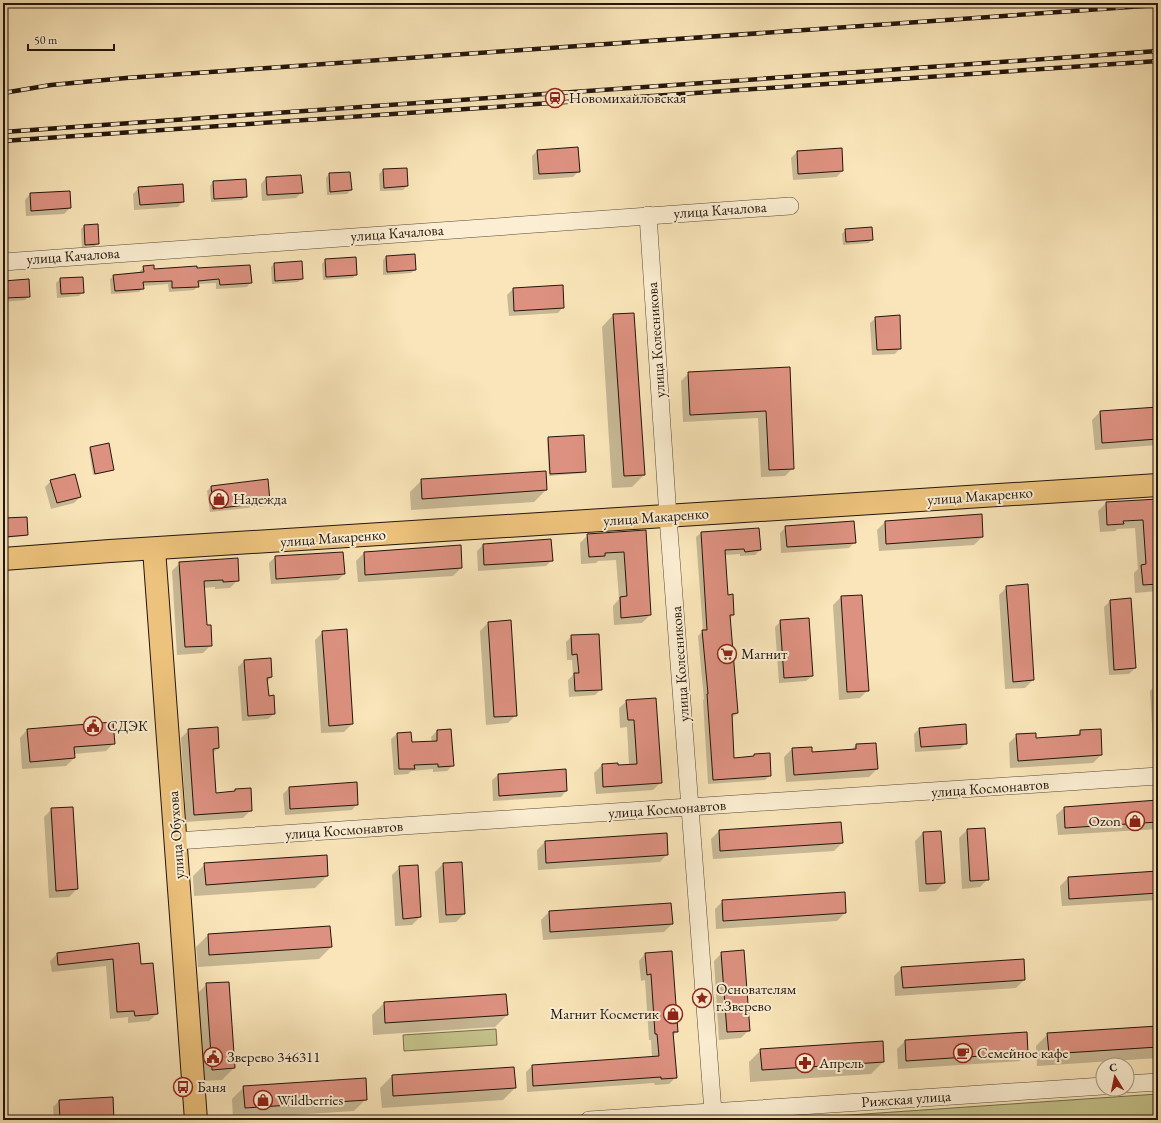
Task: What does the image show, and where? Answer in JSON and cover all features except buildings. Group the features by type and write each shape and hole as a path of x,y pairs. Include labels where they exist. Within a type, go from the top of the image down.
{"main road":[{"name":"улица Макаренко","path":"3,559 1158,485"},
{"name":"улица Обухова","path":"154,549 196,1120"}],"street":[{"name":"улица Качалова","path":"3,262 790,206"},
{"name":"улица Колесникова","path":"648,215 668,516 713,1112"},
{"name":"улица Космонавтов","path":"176,841 1158,776"},
{"path":"1135,1083 1158,1082"},
{"name":"Рижская улица","path":"588,1120 1095,1087"}],"shaded area":[{"path":"496,1029 497,1045 404,1051 403,1035"},
{"path":"1158,1094 1158,1120 776,1120 1114,1097 1135,1097 1135,1096"}],"railway":[{"path":"3,93 51,85 126,78 1158,5"},
{"path":"3,132 1158,51"},
{"path":"3,141 1158,61"}],"place":[{"name":"Новомихайловская","path":"555,98"},
{"name":"Надежда","path":"219,499"},
{"name":"Магнит","path":"727,654"},
{"name":"СДЭК","path":"93,726"},
{"name":"Ozon","path":"1135,821"},
{"name":"Основателям г.Зверево","path":"702,998"},
{"name":"Магнит Косметик","path":"673,1014"},
{"name":"Семейное кафе","path":"963,1053"},
{"name":"Зверево 346311","path":"213,1057"},
{"name":"Апрель","path":"805,1063"},
{"name":"Баня","path":"183,1087"},
{"name":"Wildberries","path":"263,1100"}]}
